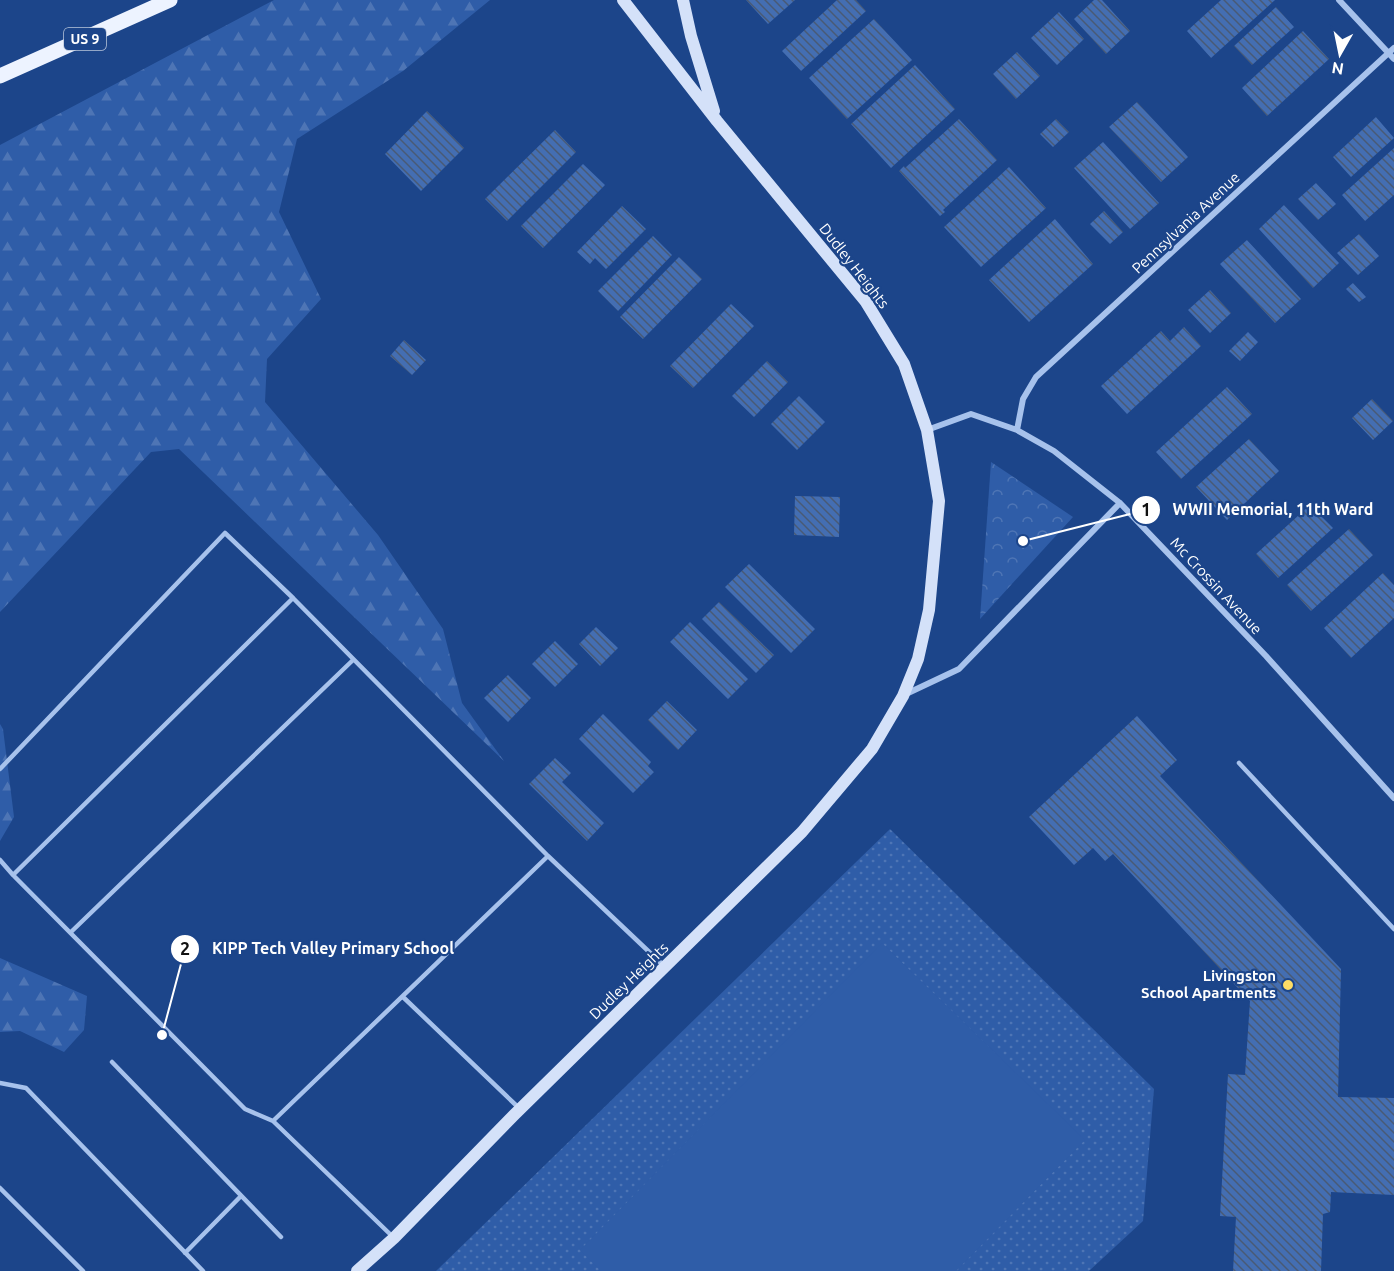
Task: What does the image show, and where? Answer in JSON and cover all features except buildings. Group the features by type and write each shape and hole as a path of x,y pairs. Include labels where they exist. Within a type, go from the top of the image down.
{"main road":[{"name":"US 9","path":"0,76 170,0"},
{"name":"Dudley Heights","path":"357,1271 394,1238 520,1109 801,832 872,749 903,696 918,659 929,610 939,501 927,430 904,364 866,302 717,121 624,0"},
{"path":"683,0 703,78 717,121"}],"street":[{"path":"1339,0 1391,50 1394,58"},
{"name":"Pennsylvania Avenue","path":"1017,430 1023,399 1036,377 1391,50"},
{"name":"Mc Crossin Avenue","path":"927,430 971,414 1017,430 1054,451 1120,503 1266,656 1394,798"},
{"path":"903,696 959,669 1120,503"}],"lane":[{"path":"0,769 225,533 293,598 548,856 665,967"},
{"path":"13,875 293,598"},
{"path":"71,932 353,660"},
{"path":"1239,763 1394,929"},
{"path":"273,1121 548,856"},
{"path":"0,860 245,1109 273,1121 394,1238"},
{"path":"402,997 520,1109"},
{"path":"112,1062 281,1237"},
{"path":"0,1083 26,1088 203,1271"},
{"path":"0,1188 83,1271"},
{"path":"185,1253 241,1196"}],"green space":[{"path":"274,0 490,0 403,71 297,139 279,212 321,299 267,359 265,402 378,535 443,629 462,703 504,761 179,449 151,452 0,612 0,145"},
{"path":"991,462 1073,517 980,619"},
{"path":"0,724 3,729 14,817 0,841"},
{"path":"890,829 1154,1089 1143,1221 1089,1271 436,1271"},
{"path":"882,943 1085,1140 956,1271 601,1271 580,1250"},
{"path":"0,958 87,996 84,1030 64,1052 20,1031 0,1032"}],"place":[{"name":"WWII Memorial, 11th Ward","path":"1023,541"},
{"name":"Livingston School Apartments","path":"1288,985"},
{"name":"KIPP Tech Valley Primary School","path":"162,1035"}]}
